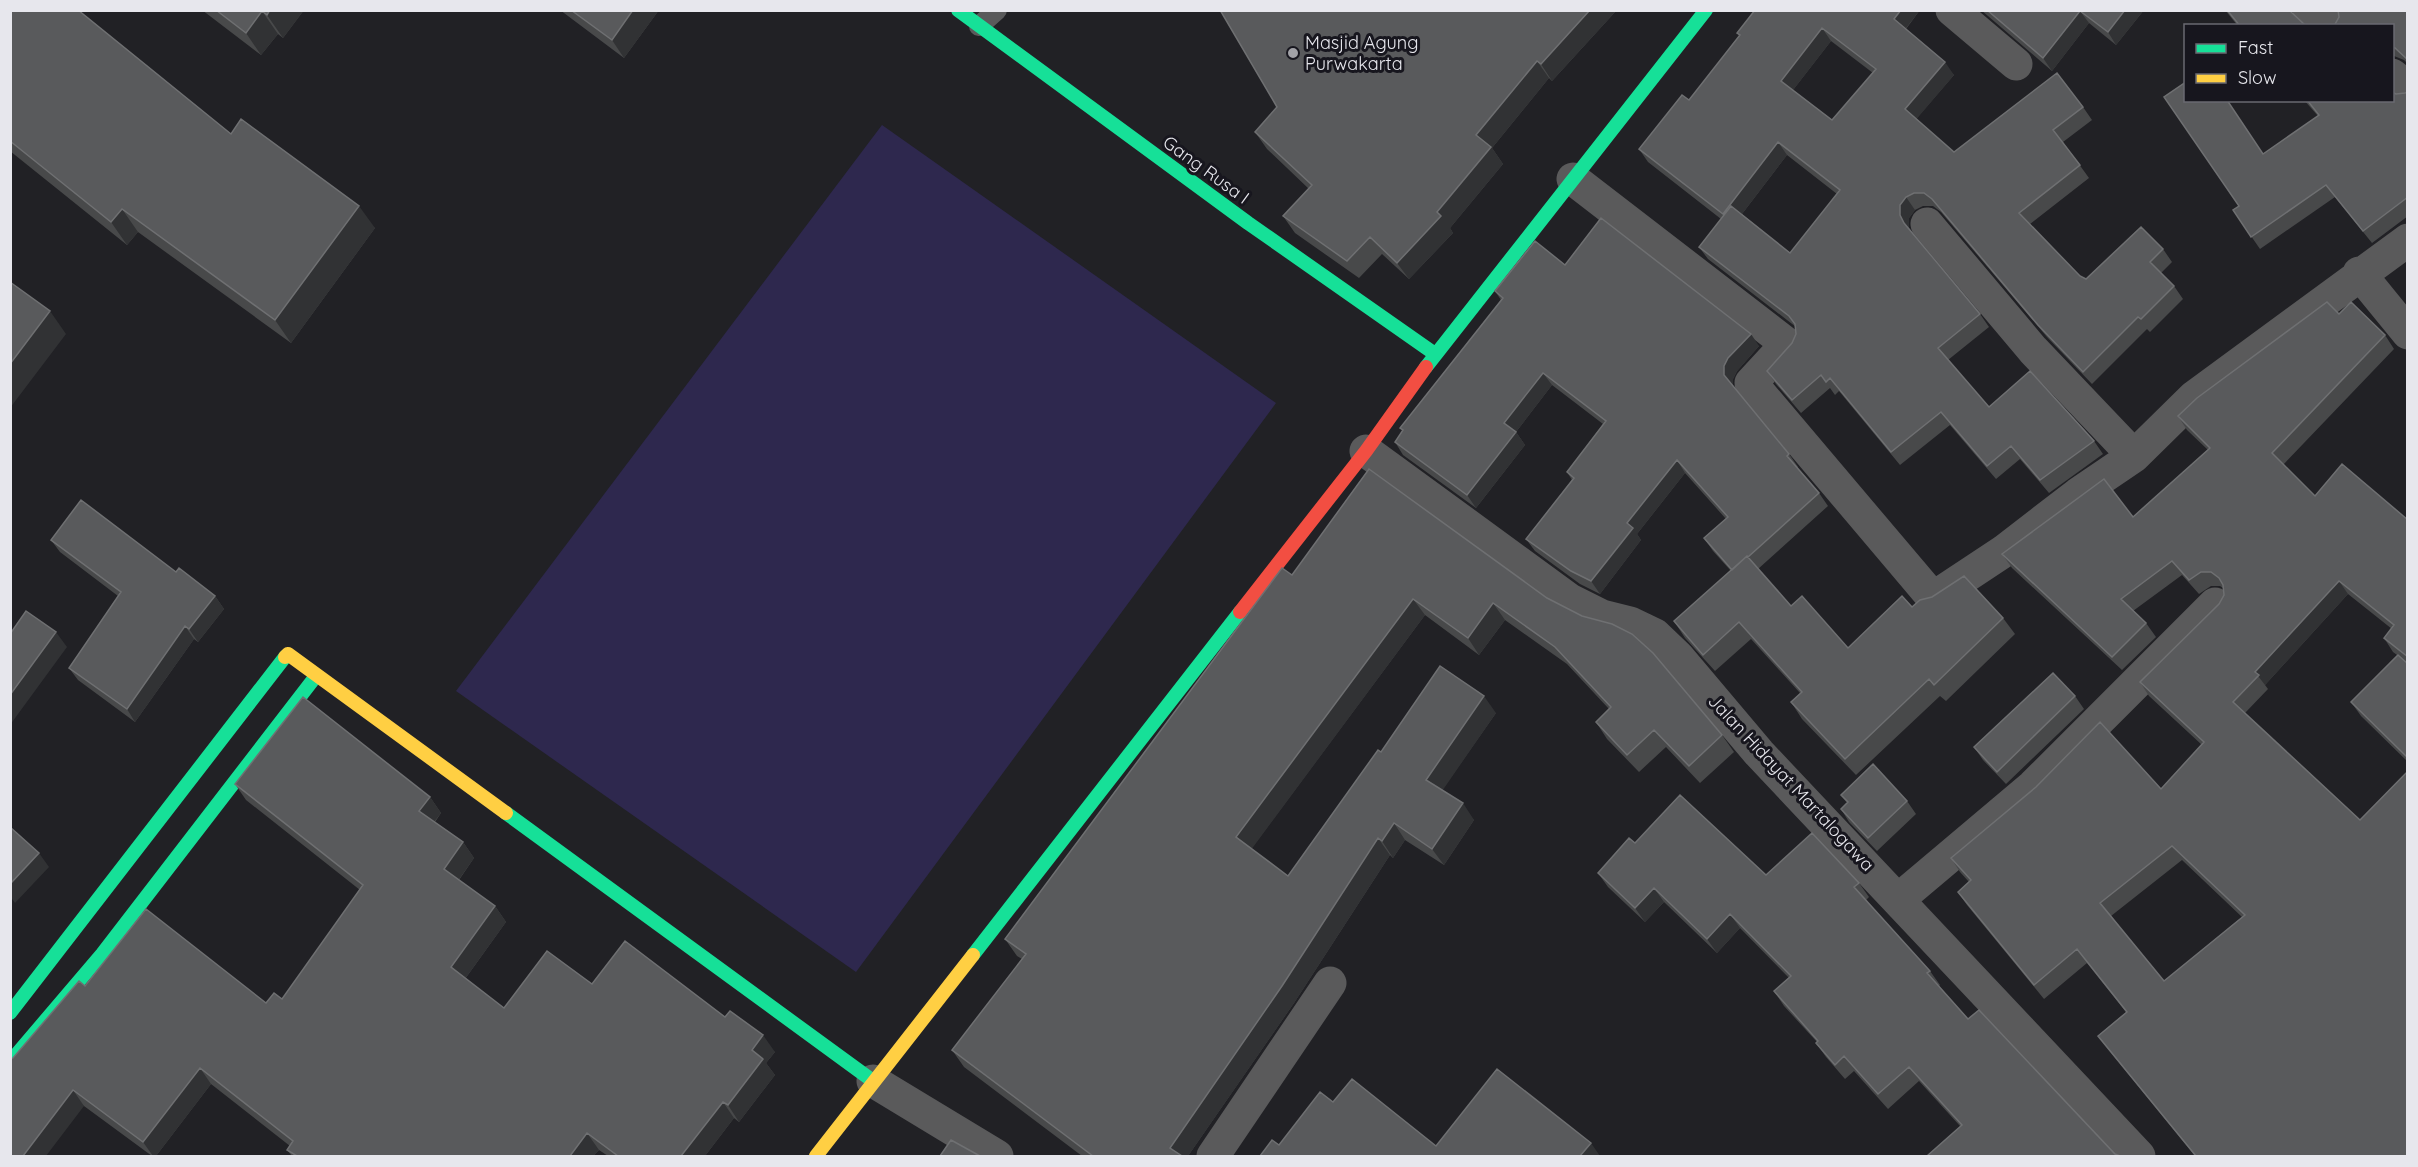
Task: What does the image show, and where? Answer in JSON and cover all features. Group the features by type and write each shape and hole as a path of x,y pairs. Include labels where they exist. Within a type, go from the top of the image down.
{"street":[{"name":"Gang Rusa I","path":"958,10 1248,223 1435,354"},
{"path":"816,1156 1366,451 1435,354 1706,10"},
{"path":"1952,10 2016,64"},
{"path":"2309,10 2326,24"},
{"path":"2394,77 2408,88"},
{"path":"1573,179 1787,344 1751,382 1933,598 2004,551 2078,494 2134,456 2194,397 2359,273 2408,240"},
{"path":"1927,224 2033,350 2134,456"},
{"path":"2359,273 2408,333"},
{"name":"Jalan Hidayat Martalogawa","path":"1366,451 1570,600 1602,616 1630,623 1655,635 1678,657 1759,753 2139,1156"},
{"path":"1899,899 2034,786 2215,604"},
{"path":"10,1062 88,943 288,654 873,1081 997,1156"},
{"path":"10,1013 88,943 316,676"},
{"path":"1213,1156 1330,983"}],"lane":[{"path":"979,26 997,10"}],"shaded area":[{"path":"882,125 1276,403 856,972 456,691"}],"building":[{"path":"10,10 78,10 231,134 241,119 359,206 275,320 122,209 111,222 10,141"},
{"path":"216,10 270,10 267,15 262,11 246,33"},
{"path":"571,10 633,10 612,40"},
{"path":"1220,10 1590,10 1541,64 1537,61 1476,135 1491,147 1437,212 1441,216 1397,263 1370,237 1347,261 1283,216 1312,185 1255,132 1277,107"},
{"path":"1755,10 1901,10 1894,19 1945,62 1905,109 1954,152 2057,73 2083,107 2053,130 2080,165 2019,213 2080,276 2086,279 2141,227 2163,249 2150,262 2174,286 2141,319 2138,317 2083,372 2038,325 1932,199 1924,193 1914,193 1906,197 1900,205 1900,215 1904,223 1980,314 1938,348 1989,407 2030,371 2094,441 2040,480 2011,446 1987,466 1941,412 1891,452 1830,378 1826,382 1821,375 1792,400 1767,371 1792,343 1796,334 1795,324 1789,316 1699,247 1731,206 1790,253 1840,190 1778,142 1723,214 1639,149 1682,95 1689,100 1740,35 1737,33","holes":["1822,28 1876,69 1832,120 1781,81"]},
{"path":"1987,10 2125,10 2108,32 2080,11 2043,58"},
{"path":"2227,10 2289,10 2304,24 2238,24"},
{"path":"2338,10 2408,10 2408,60 2394,48 2394,24 2335,24 2339,17"},
{"path":"2184,83 2184,102 2228,102 2263,154 2319,115 2309,102 2394,102 2394,93 2408,92 2408,197 2363,231 2326,185 2251,237 2233,210 2239,206 2164,97"},
{"path":"1601,218 1751,334 1728,358 1724,366 1724,375 1819,493 1732,570 1704,538 1728,517 1677,460 1627,523 1633,528 1591,581 1571,571 1526,539 1574,478 1567,472 1606,421 1543,373 1504,423 1516,432 1467,495 1395,442 1403,430 1400,428 1503,298 1495,291 1535,241 1565,265"},
{"path":"10,282 50,311 10,364"},
{"path":"2327,302 2339,314 2351,302 2385,335 2272,453 2315,496 2342,464 2408,520 2408,657 2384,638 2394,625 2339,581 2255,672 2259,675 2233,702 2360,820 2408,771 2408,1156 2196,1156 2098,1036 2127,1012 2077,949 2034,985 1958,892 1971,880 1951,858 2036,787 2100,722 2161,789 2204,742 2140,682 2219,604 2224,595 2223,585 2219,578 2211,572 2201,572 2189,580 2172,561 2121,599 2146,623 2112,657 2002,554 2104,479 2133,517 2210,448 2178,416 2197,398","holes":["2172,846 2245,915 2164,981 2100,903"]},
{"path":"1369,469 1547,598 1582,616 1612,624 1632,634 1653,653 1722,735 1689,766 1654,730 1627,755 1596,722 1611,707 1555,647 1493,603 1468,638 1413,599 1236,837 1288,876 1378,750 1381,752 1440,666 1484,696 1426,780 1463,803 1432,849 1394,823 1382,841 1378,838 1282,986 1170,1148 1182,1156 1093,1156 952,1050 1026,954 1005,939 1282,568 1292,575"},
{"path":"81,500 176,572 179,568 215,596 189,629 185,626 127,709 69,668 121,592 51,540"},
{"path":"1747,556 1791,606 1802,596 1848,648 1902,596 1912,607 1920,600 1932,597 1964,576 2003,618 1934,685 1929,679 1845,759 1791,702 1802,692 1739,622 1703,655 1674,621"},
{"path":"26,611 56,632 10,695 10,634"},
{"path":"2398,655 2408,664 2408,758 2351,702"},
{"path":"2053,673 2075,696 1997,772 1974,747"},
{"path":"303,697 430,797 419,811 463,842 444,869 495,906 451,967 504,1008 547,951 592,984 625,941 725,1017 730,1011 763,1035 752,1050 763,1059 728,1105 723,1102 681,1156 618,1156 587,1133 570,1156 297,1156 287,1150 293,1141 200,1068 143,1142 73,1090 23,1156 10,1156 10,1060 79,981 85,986 146,909 266,1003 274,993 282,999 363,885 235,784"},
{"path":"1873,764 1907,801 1868,838 1841,809 1848,802 1841,795"},
{"path":"1680,795 1766,875 1812,833 1859,883 1854,887 1930,971 1927,973 1968,1019 1979,1010 2115,1154 2120,1156 1927,1156 1962,1125 1909,1067 1878,1094 1844,1056 1835,1065 1816,1043 1818,1041 1774,991 1791,976 1730,914 1707,939 1654,888 1635,908 1598,873 1629,838 1635,843"},
{"path":"10,827 39,853 10,884"},
{"path":"1497,1069 1591,1143 1580,1156 1260,1156 1272,1140 1279,1145 1320,1092 1333,1102 1352,1079 1436,1146"},
{"path":"951,1140 980,1156 940,1156"}],"traffic: fast":[{"path":"958,10 1248,223 1435,354"},
{"path":"1426,367 1706,10"},
{"path":"973,955 1240,612"},
{"path":"10,1013 285,657"},
{"path":"10,1062 102,954 316,676"},
{"path":"506,813 873,1081"}],"traffic: slow":[{"path":"285,657 288,654 506,813"},
{"path":"816,1156 973,955"}],"traffic: jam":[{"path":"1240,612 1366,451 1426,367"}],"place":[{"name":"Masjid Agung Purwakarta","path":"1293,53"}]}
